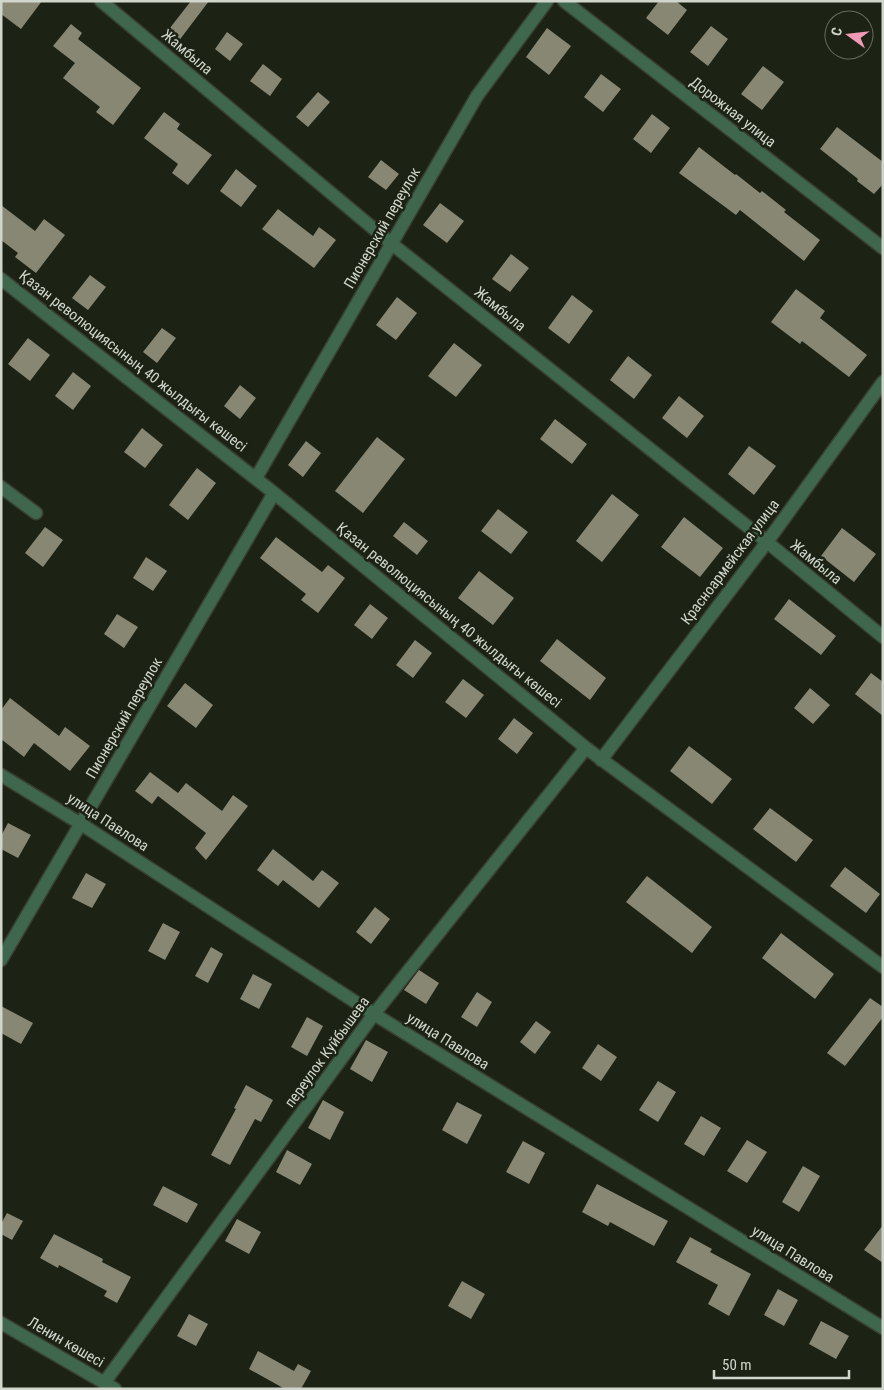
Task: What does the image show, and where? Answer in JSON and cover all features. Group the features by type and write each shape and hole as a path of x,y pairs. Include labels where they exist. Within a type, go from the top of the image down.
{"street":[{"name":"Жамбыла","path":"101,1 392,244 767,542 883,637"},
{"name":"Пионерский переулок","path":"256,478 477,96 547,1"},
{"name":"Дорожная улица","path":"564,1 883,248"},
{"name":"Қазан революциясының 40 жылдығы көшесі","path":"1,279 274,492 601,760 883,967"},
{"name":"Красноармейская улица","path":"601,760 767,542 883,382"},
{"path":"1,487 36,512"},
{"name":"Пионерский переулок","path":"1,960 274,492"},
{"name":"переулок Куйбышева","path":"110,1386 374,1014 586,748"},
{"name":"улица Павлова","path":"1,775 81,824 374,1014 883,1328"},
{"name":"Ленин көшесі","path":"1,1323 110,1386"}],"building":[{"path":"1,1 42,1 21,29 1,14"},
{"path":"191,1 209,1 178,42 166,33"},
{"path":"659,1 676,1 687,10 668,35 646,18"},
{"path":"71,24 82,33 78,39 141,88 113,125 96,112 100,107 63,78 75,63 53,46"},
{"path":"711,26 728,39 708,66 690,52"},
{"path":"547,28 571,46 549,75 526,57"},
{"path":"227,32 243,44 230,61 215,49"},
{"path":"263,64 282,79 270,96 250,81"},
{"path":"763,66 784,82 762,110 741,94"},
{"path":"601,74 621,89 603,112 584,97"},
{"path":"318,92 330,102 308,127 296,117"},
{"path":"164,112 180,124 177,129 212,155 188,185 172,173 178,164 144,138"},
{"path":"652,114 670,128 651,153 633,139"},
{"path":"837,127 883,162 883,184 874,194 820,149"},
{"path":"699,147 760,193 762,191 786,210 784,212 820,240 804,261 740,210 736,215 679,173"},
{"path":"381,160 399,174 386,190 368,177"},
{"path":"236,169 257,186 241,207 220,191"},
{"path":"440,203 464,221 447,243 423,225"},
{"path":"1,205 35,231 44,219 65,235 36,273 15,257 18,253 1,240"},
{"path":"278,209 313,236 319,227 336,240 314,268 262,229"},
{"path":"511,254 529,268 510,292 492,279"},
{"path":"90,275 106,287 88,310 72,298"},
{"path":"796,289 825,311 820,318 867,355 849,377 802,341 800,344 771,322"},
{"path":"572,295 593,311 569,344 548,328"},
{"path":"397,297 417,313 396,340 376,325"},
{"path":"162,328 176,338 157,363 143,352"},
{"path":"28,338 50,355 30,381 8,364"},
{"path":"454,343 482,365 456,397 428,376"},
{"path":"628,356 652,375 634,399 610,380"},
{"path":"73,372 91,386 73,410 55,396"},
{"path":"240,385 256,398 240,419 224,406"},
{"path":"679,396 704,416 687,438 662,418"},
{"path":"555,419 587,444 572,464 540,439"},
{"path":"142,428 163,445 145,468 124,452"},
{"path":"377,437 405,459 363,513 335,491"},
{"path":"306,441 321,453 303,477 288,465"},
{"path":"749,446 776,466 754,495 728,474"},
{"path":"197,468 216,483 188,520 169,505"},
{"path":"612,494 639,515 602,562 576,541"},
{"path":"498,509 528,532 511,554 481,531"},
{"path":"684,517 723,548 700,577 661,547"},
{"path":"404,522 428,541 417,555 393,536"},
{"path":"45,527 63,540 43,567 25,553"},
{"path":"842,528 876,554 854,582 821,556"},
{"path":"276,537 322,572 328,565 345,578 318,613 301,600 306,594 260,558"},
{"path":"146,557 167,571 153,591 133,578"},
{"path":"479,571 514,598 493,625 458,598"},
{"path":"789,599 836,636 821,655 774,619"},
{"path":"370,604 388,618 372,639 354,625"},
{"path":"117,614 138,627 124,648 104,634"},
{"path":"557,639 606,678 590,700 540,661"},
{"path":"415,640 432,653 413,678 396,665"},
{"path":"871,673 883,682 883,716 855,694"},
{"path":"463,679 484,695 466,718 445,702"},
{"path":"185,683 213,705 196,728 167,706"},
{"path":"810,688 830,705 813,724 794,708"},
{"path":"10,698 59,736 65,727 90,746 70,771 34,743 24,757 1,739 1,710"},
{"path":"514,718 533,733 517,754 498,739"},
{"path":"689,746 732,779 712,804 670,771"},
{"path":"150,772 178,793 186,783 222,811 233,795 248,806 206,860 195,848 206,833 158,796 152,804 135,791"},
{"path":"770,808 813,840 796,862 753,829"},
{"path":"8,823 31,835 18,858 1,849 1,836"},
{"path":"273,849 313,881 322,870 339,883 319,908 283,880 278,886 257,870"},
{"path":"845,867 880,894 866,913 830,886"},
{"path":"86,873 106,884 92,908 72,898"},
{"path":"647,876 712,927 692,953 626,902"},
{"path":"375,907 390,919 371,944 356,932"},
{"path":"163,923 180,932 165,960 148,951"},
{"path":"781,933 834,974 815,999 762,958"},
{"path":"211,947 223,954 208,983 195,976"},
{"path":"419,970 439,983 426,1004 404,990"},
{"path":"253,974 272,984 259,1009 240,999"},
{"path":"477,992 492,1002 477,1027 461,1017"},
{"path":"870,998 883,1007 883,1017 845,1066 827,1053"},
{"path":"1,1006 33,1023 21,1044 1,1033"},
{"path":"307,1017 323,1026 307,1056 291,1047"},
{"path":"536,1021 551,1032 535,1054 520,1042"},
{"path":"366,1040 388,1052 372,1082 350,1069"},
{"path":"598,1044 617,1057 601,1081 582,1068"},
{"path":"658,1081 676,1092 658,1122 639,1110"},
{"path":"246,1085 273,1100 261,1122 255,1119 230,1165 211,1155 236,1109 234,1108"},
{"path":"323,1100 344,1112 330,1140 308,1128"},
{"path":"457,1102 482,1115 467,1144 442,1130"},
{"path":"701,1116 721,1128 704,1156 684,1144"},
{"path":"747,1140 767,1152 747,1183 727,1171"},
{"path":"523,1141 545,1153 529,1184 506,1172"},
{"path":"287,1150 312,1164 300,1185 276,1172"},
{"path":"803,1166 820,1176 799,1212 782,1202"},
{"path":"597,1184 668,1221 654,1246 610,1222 608,1226 582,1212"},
{"path":"163,1186 198,1204 187,1223 153,1205"},
{"path":"7,1213 23,1221 12,1240 1,1234 1,1224"},
{"path":"237,1219 261,1232 249,1254 225,1241"},
{"path":"883,1225 883,1263 864,1250"},
{"path":"54,1234 103,1259 102,1262 131,1277 117,1303 104,1296 107,1291 59,1265 58,1268 40,1258"},
{"path":"690,1237 712,1249 710,1252 751,1274 729,1316 708,1304 718,1285 676,1262"},
{"path":"462,1281 485,1294 471,1319 448,1306"},
{"path":"778,1289 798,1300 784,1326 764,1315"},
{"path":"189,1314 208,1324 196,1346 177,1336"},
{"path":"821,1321 849,1336 836,1359 809,1344"},
{"path":"258,1351 294,1371 298,1364 311,1371 301,1389 285,1389 249,1369"}]}
